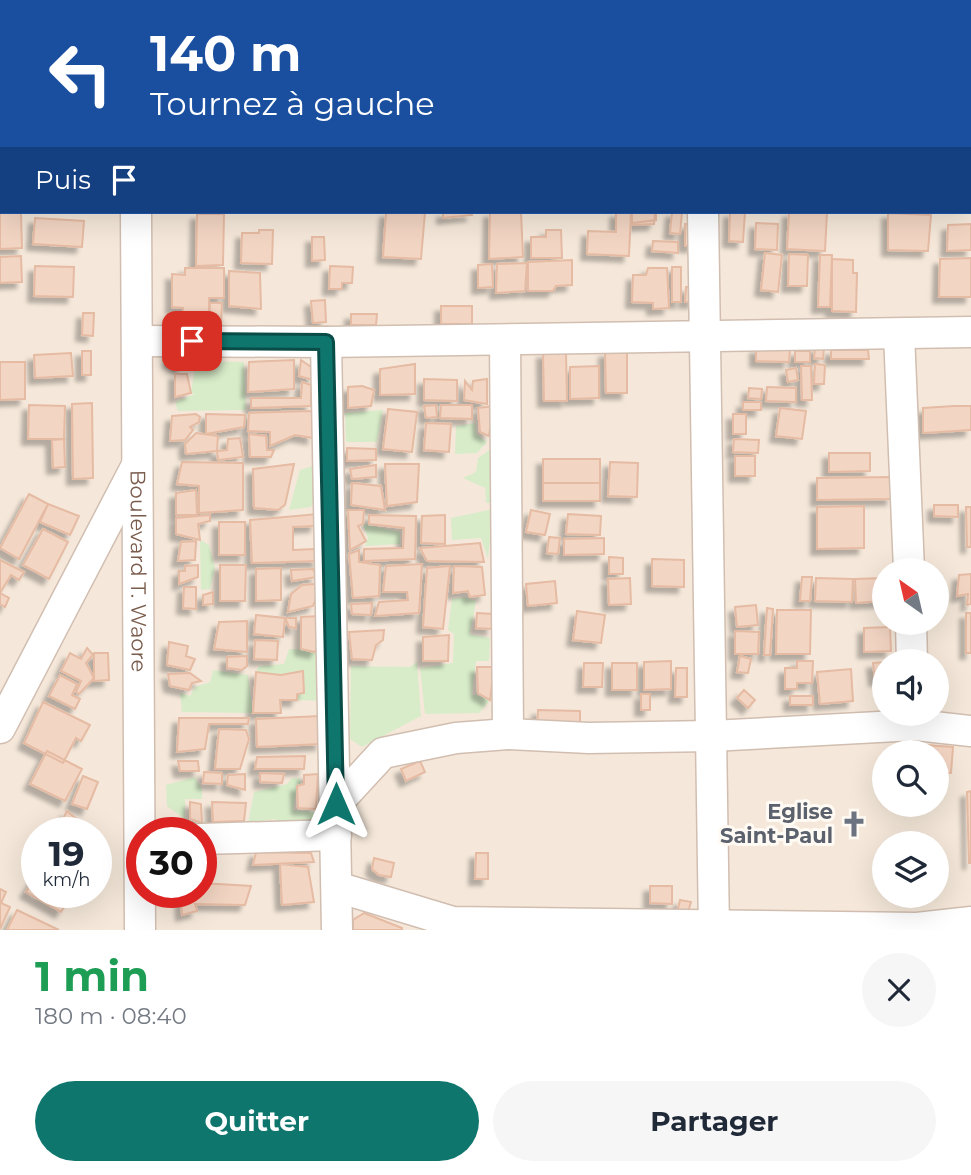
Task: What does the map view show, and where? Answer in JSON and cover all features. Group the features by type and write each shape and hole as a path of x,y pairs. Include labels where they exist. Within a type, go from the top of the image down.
{"street":[{"name":"Boulevard T. Waore","path":"136,214 139,341 140,817"},
{"path":"704,214 714,928"},
{"path":"139,341 704,338 971,332"},
{"path":"899,334 908,558"},
{"path":"505,340 508,734"},
{"path":"326,342 337,930"},
{"path":"0,728 139,461"},
{"path":"336,804 383,753 456,738 508,734 589,738 712,736 872,723"},
{"path":"946,726 971,731"},
{"path":"217,839 336,835"},
{"path":"337,887 453,922 517,927 917,929 971,922"},
{"name":"Boulevard T. Waore","path":"140,908 140,930"}],"shaded area":[{"path":"0,214 971,214 971,930 0,930"}],"green space":[{"path":"196,361 244,362 246,410 178,411 175,402 195,394 191,393"},
{"path":"383,410 377,442 346,442 345,413"},
{"path":"475,423 476,434 487,442 477,453 455,454 456,426"},
{"path":"495,446 496,503 486,503 485,488 463,478 476,472 478,458"},
{"path":"315,465 314,500 311,507 289,510 300,470"},
{"path":"493,509 488,559 481,538 452,540 451,518"},
{"path":"363,524 400,532 400,544 365,546 368,538"},
{"path":"200,540 209,545 215,568 210,589 201,590"},
{"path":"464,597 476,601 470,634 490,638 489,661 476,661 472,694 490,700 479,713 425,714 420,668 453,663 454,634 448,630 452,599"},
{"path":"289,649 325,650 328,701 297,700 297,694 304,693 302,671 281,675 256,672 259,666 284,664"},
{"path":"417,662 421,716 362,747 350,739 351,666 410,667"},
{"path":"213,670 248,675 253,713 182,712 180,693 190,696 195,687 210,682"},
{"path":"195,777 202,789 202,799 185,799 185,817 182,817 167,806 166,785"},
{"path":"292,778 300,778 301,785 297,786 293,810 314,812 311,828 279,825 275,819 248,823 254,792 287,784"}],"building":[{"path":"0,214 21,214 22,248 0,249"},
{"path":"197,214 224,214 223,265 196,266"},
{"path":"386,214 425,214 421,259 383,257"},
{"path":"443,214 472,215 443,218"},
{"path":"490,214 521,214 523,257 489,259"},
{"path":"616,214 631,214 629,256 587,254 588,231 616,232"},
{"path":"632,214 656,214 656,220 632,223"},
{"path":"632,214 655,214 654,224 632,225"},
{"path":"672,214 682,214 680,234 670,233"},
{"path":"730,214 745,214 743,242 729,241"},
{"path":"789,214 827,214 825,251 787,249"},
{"path":"888,214 931,215 928,251 888,250"},
{"path":"35,218 84,221 82,247 33,244"},
{"path":"756,223 778,224 777,250 755,249"},
{"path":"685,224 694,224 694,246 685,246"},
{"path":"971,224 971,250 947,251 948,225"},
{"path":"259,230 273,230 272,264 241,263 242,233 259,233"},
{"path":"546,230 561,230 562,258 531,258 531,237 546,237"},
{"path":"312,237 324,237 325,260 312,261"},
{"path":"653,241 678,242 678,253 652,251"},
{"path":"765,253 782,255 778,292 761,290"},
{"path":"789,254 808,255 807,286 788,286"},
{"path":"820,255 832,255 830,307 818,307"},
{"path":"21,256 22,282 0,283 0,257"},
{"path":"971,258 971,297 939,297 940,259"},
{"path":"832,259 853,260 853,273 857,273 856,312 832,311"},
{"path":"572,260 572,285 556,286 553,291 528,291 528,262"},
{"path":"527,263 525,291 496,293 497,264"},
{"path":"492,264 493,287 478,288 478,265"},
{"path":"35,266 74,267 73,297 34,296"},
{"path":"330,266 353,267 352,283 342,283 342,289 329,289"},
{"path":"672,267 681,267 681,302 672,302"},
{"path":"185,268 224,268 224,298 209,298 209,321 183,321 183,308 172,307 172,274 185,275"},
{"path":"648,268 667,268 669,308 653,309 653,303 632,302 633,275 646,275"},
{"path":"229,271 260,273 261,309 229,306"},
{"path":"686,287 695,288 694,302 685,302"},
{"path":"325,300 326,322 313,323 311,301"},
{"path":"210,303 222,303 221,327 209,327"},
{"path":"441,306 472,306 472,324 441,324"},
{"path":"83,313 94,313 93,336 82,335"},
{"path":"351,314 377,314 376,325 351,325"},
{"path":"815,347 824,348 823,359 814,358"},
{"path":"173,348 187,359 180,368 169,361"},
{"path":"756,348 790,349 789,362 756,361"},
{"path":"831,350 868,350 869,359 831,359"},
{"path":"82,351 91,351 91,375 82,375"},
{"path":"795,351 810,351 810,362 795,362"},
{"path":"566,352 567,401 544,401 543,353"},
{"path":"605,352 627,352 627,393 606,393"},
{"path":"71,353 73,376 35,378 34,355"},
{"path":"294,360 294,389 248,392 249,362"},
{"path":"301,360 314,369 313,380 299,376"},
{"path":"0,362 25,362 25,399 0,400"},
{"path":"415,364 415,394 380,395 380,369"},
{"path":"815,364 825,365 824,384 814,384"},
{"path":"599,366 599,398 570,399 570,367"},
{"path":"801,366 811,366 812,400 802,400"},
{"path":"796,368 798,380 788,382 786,370"},
{"path":"175,374 187,374 191,393 175,397"},
{"path":"424,379 457,380 457,401 424,400"},
{"path":"487,379 487,404 464,400 465,381 472,390 473,381"},
{"path":"302,382 311,385 311,406 251,408 251,398 301,398"},
{"path":"362,386 374,390 371,406 348,408 348,387"},
{"path":"767,387 796,388 796,402 766,401"},
{"path":"749,388 762,389 761,399 748,398"},
{"path":"743,402 761,402 761,410 743,410"},
{"path":"92,403 93,478 73,479 72,404"},
{"path":"29,405 65,406 64,439 28,439"},
{"path":"436,405 437,417 426,418 424,406"},
{"path":"441,405 472,405 472,419 440,418"},
{"path":"493,406 489,436 480,432 478,408"},
{"path":"971,406 971,430 923,433 923,408"},
{"path":"780,408 806,411 802,439 776,436"},
{"path":"388,409 417,412 412,452 383,449"},
{"path":"312,411 313,438 295,435 270,446 270,432 248,431 249,413"},
{"path":"196,414 200,417 199,422 190,427 193,430 185,440 170,441 172,416"},
{"path":"206,414 245,415 244,427 206,434"},
{"path":"733,414 746,414 746,434 733,434"},
{"path":"426,423 451,424 449,452 424,450"},
{"path":"196,433 218,436 217,451 186,454 185,444"},
{"path":"249,434 266,436 267,450 274,450 271,457 250,457"},
{"path":"240,438 243,457 218,460 217,451 227,450 228,439"},
{"path":"64,439 65,467 53,468 52,440"},
{"path":"734,439 759,440 758,453 733,452"},
{"path":"347,448 376,449 376,460 347,461"},
{"path":"829,453 870,453 870,471 829,472"},
{"path":"735,456 755,456 755,476 735,476"},
{"path":"543,459 600,459 600,483 543,483"},
{"path":"182,462 243,463 243,510 199,513 199,486 177,484"},
{"path":"610,462 638,463 637,497 608,496"},
{"path":"294,464 285,505 278,510 254,508 253,469"},
{"path":"385,464 419,464 417,502 387,506"},
{"path":"376,465 376,477 352,479 350,469"},
{"path":"892,477 892,499 817,500 817,478"},
{"path":"352,483 381,486 385,510 351,505"},
{"path":"543,483 600,483 600,501 543,501"},
{"path":"196,490 197,515 176,515 176,493"},
{"path":"29,494 48,504 19,559 0,548"},
{"path":"48,504 79,516 70,535 40,522"},
{"path":"934,505 958,505 958,517 934,516"},
{"path":"864,506 864,548 817,549 817,507"},
{"path":"966,507 971,507 971,547 967,547"},
{"path":"348,510 364,510 363,524 358,526 366,541 350,550"},
{"path":"531,510 550,514 545,535 526,532"},
{"path":"318,514 315,526 293,527 293,550 315,549 319,561 252,563 250,520"},
{"path":"568,514 601,516 600,535 566,534"},
{"path":"210,515 210,521 198,524 200,540 176,534 176,518"},
{"path":"369,515 416,516 415,559 364,561 364,549 403,548 404,528 369,524"},
{"path":"445,515 445,544 421,543 422,516"},
{"path":"219,522 245,522 245,555 219,555"},
{"path":"43,529 68,542 49,579 23,565"},
{"path":"549,537 560,538 558,554 547,553"},
{"path":"604,538 604,554 564,555 564,539"},
{"path":"196,541 195,560 178,561 181,542"},
{"path":"480,543 484,562 427,561 420,548"},
{"path":"359,550 359,562 380,565 379,596 353,598 349,554"},
{"path":"609,557 623,558 623,574 609,574"},
{"path":"652,559 684,560 684,587 652,586"},
{"path":"0,560 24,572 19,580 11,575 0,593"},
{"path":"422,564 419,613 375,616 379,602 408,600 407,592 383,592 386,566"},
{"path":"198,565 198,577 179,584 179,571 185,571 185,566"},
{"path":"220,565 246,565 245,601 220,601"},
{"path":"450,566 443,629 423,627 427,568"},
{"path":"454,566 482,567 485,595 470,597 468,591 453,593"},
{"path":"281,568 281,600 256,601 256,569"},
{"path":"313,569 317,577 292,581 291,570"},
{"path":"971,574 971,604 967,605 968,594 957,596 959,575"},
{"path":"802,577 812,577 810,601 800,601"},
{"path":"630,578 631,604 609,605 608,579"},
{"path":"816,578 853,579 852,602 815,601"},
{"path":"872,578 872,602 856,603 855,579"},
{"path":"555,581 557,603 528,606 526,584"},
{"path":"314,584 319,591 313,606 288,612 291,594 302,585"},
{"path":"184,587 196,587 196,609 183,608"},
{"path":"213,592 213,604 203,605 203,595"},
{"path":"0,593 9,598 5,607 0,604"},
{"path":"372,603 371,615 352,614 351,604"},
{"path":"756,605 758,625 737,627 735,607"},
{"path":"767,608 773,609 770,655 764,655"},
{"path":"777,610 811,610 810,654 776,654"},
{"path":"577,611 605,615 601,643 573,640"},
{"path":"477,613 493,614 492,629 476,628"},
{"path":"966,613 971,613 971,653 966,653"},
{"path":"256,615 285,618 283,637 254,634"},
{"path":"319,616 321,641 315,652 301,649 301,617"},
{"path":"285,618 296,618 296,628 289,627"},
{"path":"247,621 247,652 214,649 219,622"},
{"path":"864,628 872,628 872,635 890,635 891,649 864,652"},
{"path":"384,630 383,640 376,645 372,660 352,659 349,632"},
{"path":"735,631 759,632 758,654 735,654"},
{"path":"449,635 448,661 423,661 423,637"},
{"path":"255,640 278,641 277,660 254,659"},
{"path":"169,642 188,646 186,656 195,659 190,670 167,665"},
{"path":"87,648 93,655 86,663 94,678 79,694 76,692 81,681 61,671 70,653 81,659"},
{"path":"94,653 108,653 109,680 94,681"},
{"path":"247,656 247,666 242,670 227,668 227,657"},
{"path":"740,656 751,659 748,673 737,672"},
{"path":"671,661 671,689 644,690 644,662"},
{"path":"797,661 813,661 812,683 797,683 797,689 785,689 785,668 797,668"},
{"path":"584,663 603,663 602,687 583,687"},
{"path":"612,663 637,663 637,690 612,690"},
{"path":"477,667 494,667 490,700 478,693"},
{"path":"676,668 687,668 687,697 675,697"},
{"path":"851,669 853,701 820,704 817,672"},
{"path":"303,671 304,693 297,694 297,700 280,700 281,713 253,713 256,672 281,675"},
{"path":"190,673 201,681 192,683 189,690 170,686 168,674"},
{"path":"60,675 77,684 72,695 80,699 75,709 49,696"},
{"path":"744,690 755,700 748,708 737,698"},
{"path":"641,694 650,694 650,710 641,710"},
{"path":"790,696 813,696 813,705 790,705"},
{"path":"43,702 90,725 81,741 76,738 63,763 24,743"},
{"path":"538,710 580,711 580,730 537,729"},
{"path":"320,716 321,744 257,747 256,719"},
{"path":"179,718 249,718 248,724 209,724 205,749 177,752"},
{"path":"219,729 246,730 249,739 240,769 215,769"},
{"path":"949,747 953,747 949,773"},
{"path":"47,751 82,769 65,801 30,784"},
{"path":"305,756 304,769 255,769 257,757"},
{"path":"178,761 198,761 199,771 180,771"},
{"path":"420,761 425,772 406,781 401,769"},
{"path":"204,772 222,773 222,784 203,783"},
{"path":"260,773 284,774 282,783 260,782"},
{"path":"245,774 245,790 227,785 228,775"},
{"path":"318,774 316,809 298,808 297,786 304,784 304,775"},
{"path":"83,776 98,782 87,809 72,804"},
{"path":"971,791 971,863 969,863 967,792"},
{"path":"190,802 201,804 202,817 190,817"},
{"path":"212,802 246,803 244,821 217,822 217,817 213,817"},
{"path":"67,811 74,817 64,817"},
{"path":"256,852 311,853 314,862 253,865"},
{"path":"476,853 488,853 488,879 475,879"},
{"path":"374,858 394,863 391,877 379,875 372,869"},
{"path":"280,864 308,867 314,902 282,905"},
{"path":"217,884 251,886 245,905 217,904"},
{"path":"650,886 672,886 672,904 650,903"},
{"path":"0,889 6,892 1,903 10,907 0,929"},
{"path":"680,900 691,902 687,915 677,913"},
{"path":"182,908 196,908 197,911 182,915"},
{"path":"17,910 59,930 7,930"},
{"path":"364,913 402,930 353,930 353,920"}],"place":[{"name":"Eglise Saint-Paul","path":"854,824"}],"route":[{"path":"192,341 326,342 336,804"}]}
